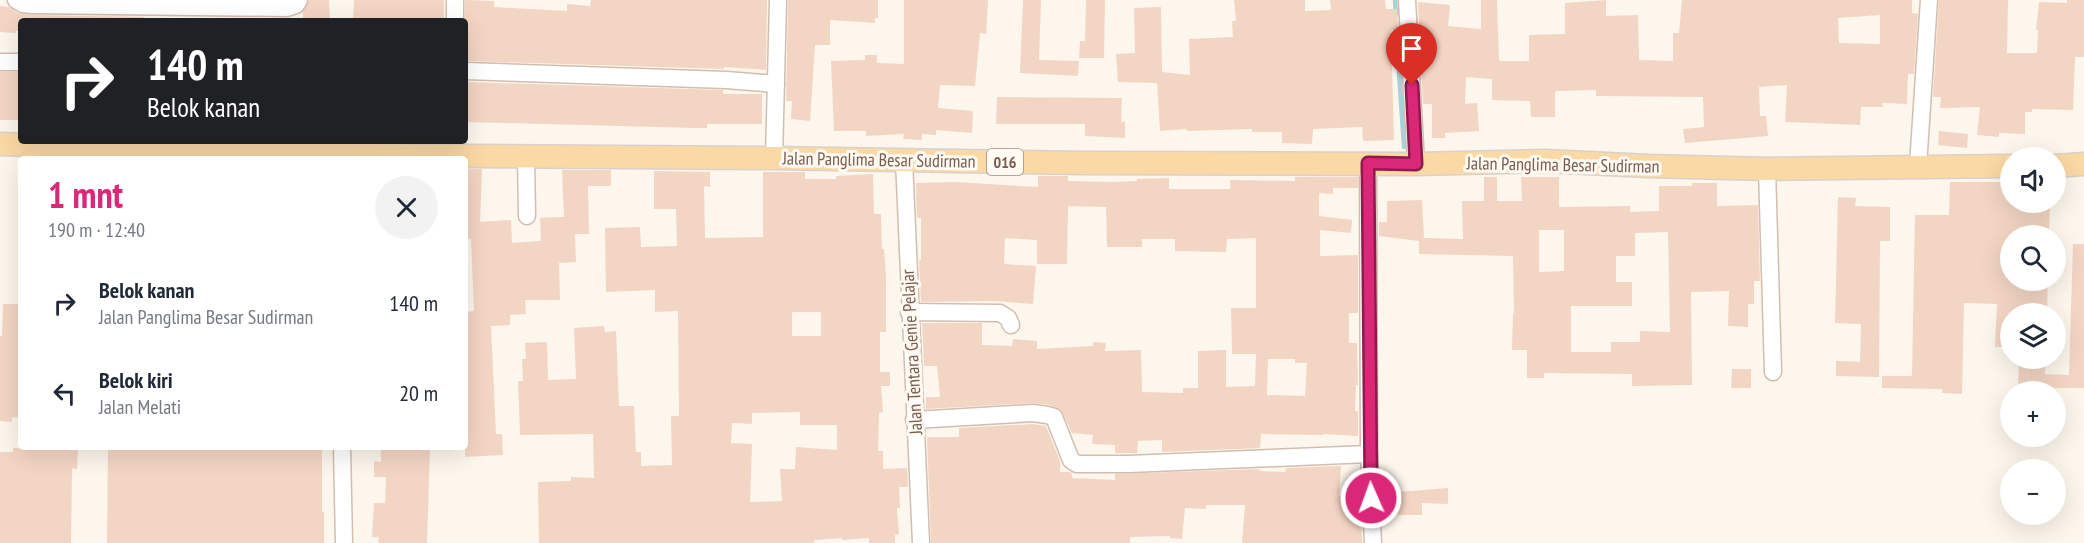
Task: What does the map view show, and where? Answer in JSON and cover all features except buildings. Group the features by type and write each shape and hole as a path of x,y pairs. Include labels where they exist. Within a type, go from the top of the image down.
{"main road":[{"name":"Jalan Panglima Besar Sudirman","path":"0,144 315,156"},
{"name":"Jalan Panglima Besar Sudirman","path":"468,156 1085,163 1416,164 1545,161 1767,169 2000,166"},
{"path":"2066,165 2084,164"}],"street":[{"path":"16,0 32,5 287,8 296,5 299,0"},
{"path":"455,0 455,18"},
{"path":"774,158 778,0"},
{"path":"1407,0 1416,164"},
{"path":"1918,166 1929,0"},
{"path":"0,62 18,62"},
{"path":"468,71 715,79 776,84"},
{"path":"526,156 527,216"},
{"name":"Jalan Tentara Genie Pelajar","path":"904,160 921,543"},
{"path":"1368,163 1370,454 1373,543"},
{"path":"1767,169 1773,372"},
{"path":"909,312 1000,313 1008,318 1011,325"},
{"path":"914,420 1024,414 1047,415 1054,417 1071,460 1077,464 1370,454"},
{"path":"342,450 344,543"}],"waterway":[{"path":"1395,0 1396,15"},
{"path":"1396,27 1404,147"}],"route":[{"path":"1371,498 1368,163 1416,164 1412,85"}]}
